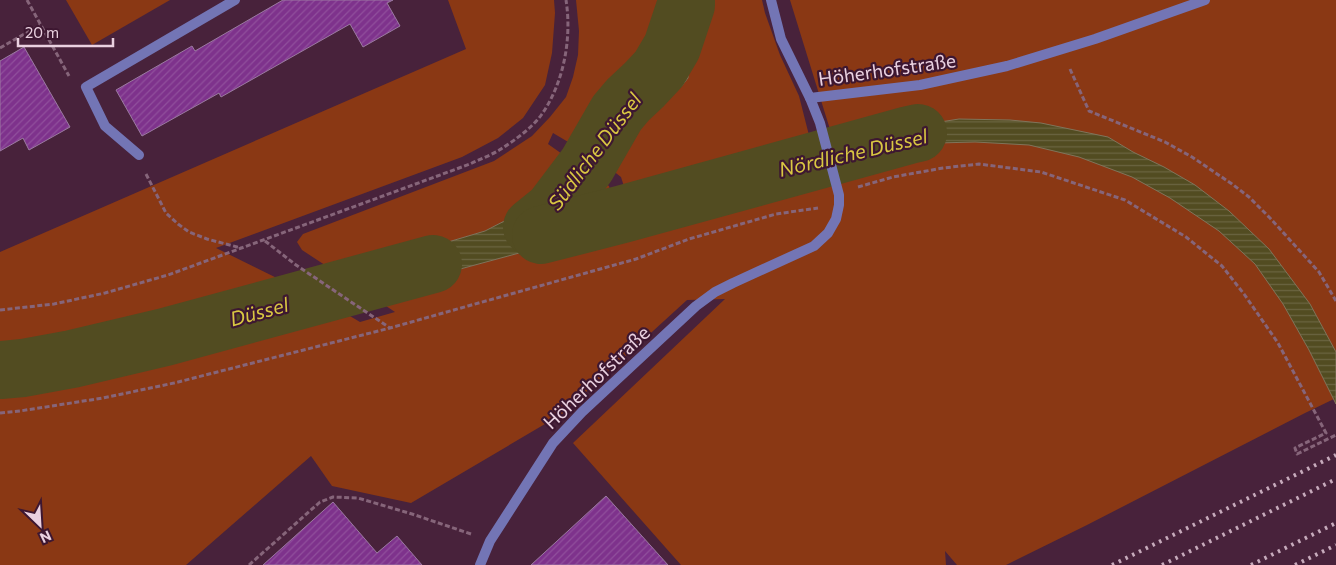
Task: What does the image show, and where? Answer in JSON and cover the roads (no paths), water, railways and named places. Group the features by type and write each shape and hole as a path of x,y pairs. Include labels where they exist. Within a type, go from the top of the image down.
{"street":[{"path":"138,155 105,126 86,86 235,0"},
{"path":"771,0 781,39 810,98"},
{"name":"Höherhofstraße","path":"480,565 490,541 553,443 582,412 696,306 715,292 814,246 828,234 836,219 839,200 820,123 810,98 920,85 1007,66 1095,39 1204,0"}],"water":[{"path":"671,0 705,0 705,15 690,55 688,78 680,88 662,98 656,108 644,116 603,163 580,149 606,109 627,88 634,78 671,5"},
{"path":"959,119 1041,123 1108,137 1195,185 1229,211 1269,249 1310,304 1336,352 1336,404 1283,304 1255,264 1219,231 1170,198 1132,177 1079,157 1029,145 975,142 938,143 910,147 846,165 837,142 896,129"},
{"path":"813,151 819,174 772,183 635,224 628,199"},
{"path":"572,161 596,177 553,220 588,207 613,204 619,229 607,228 368,294 337,273 485,231 518,214 536,201 563,174"}],"waterway":[{"name":"Südliche Düssel","path":"532,227 553,210 587,165 617,113 659,69 672,47 686,0"},
{"name":"Nördliche Düssel","path":"541,235 918,133"},
{"name":"Düssel","path":"0,370 72,359 165,337 433,264"}],"railway":[{"path":"1112,565 1336,455"},
{"path":"1162,565 1336,479"},
{"path":"1251,565 1336,523"},
{"path":"1295,565 1336,545"}]}
